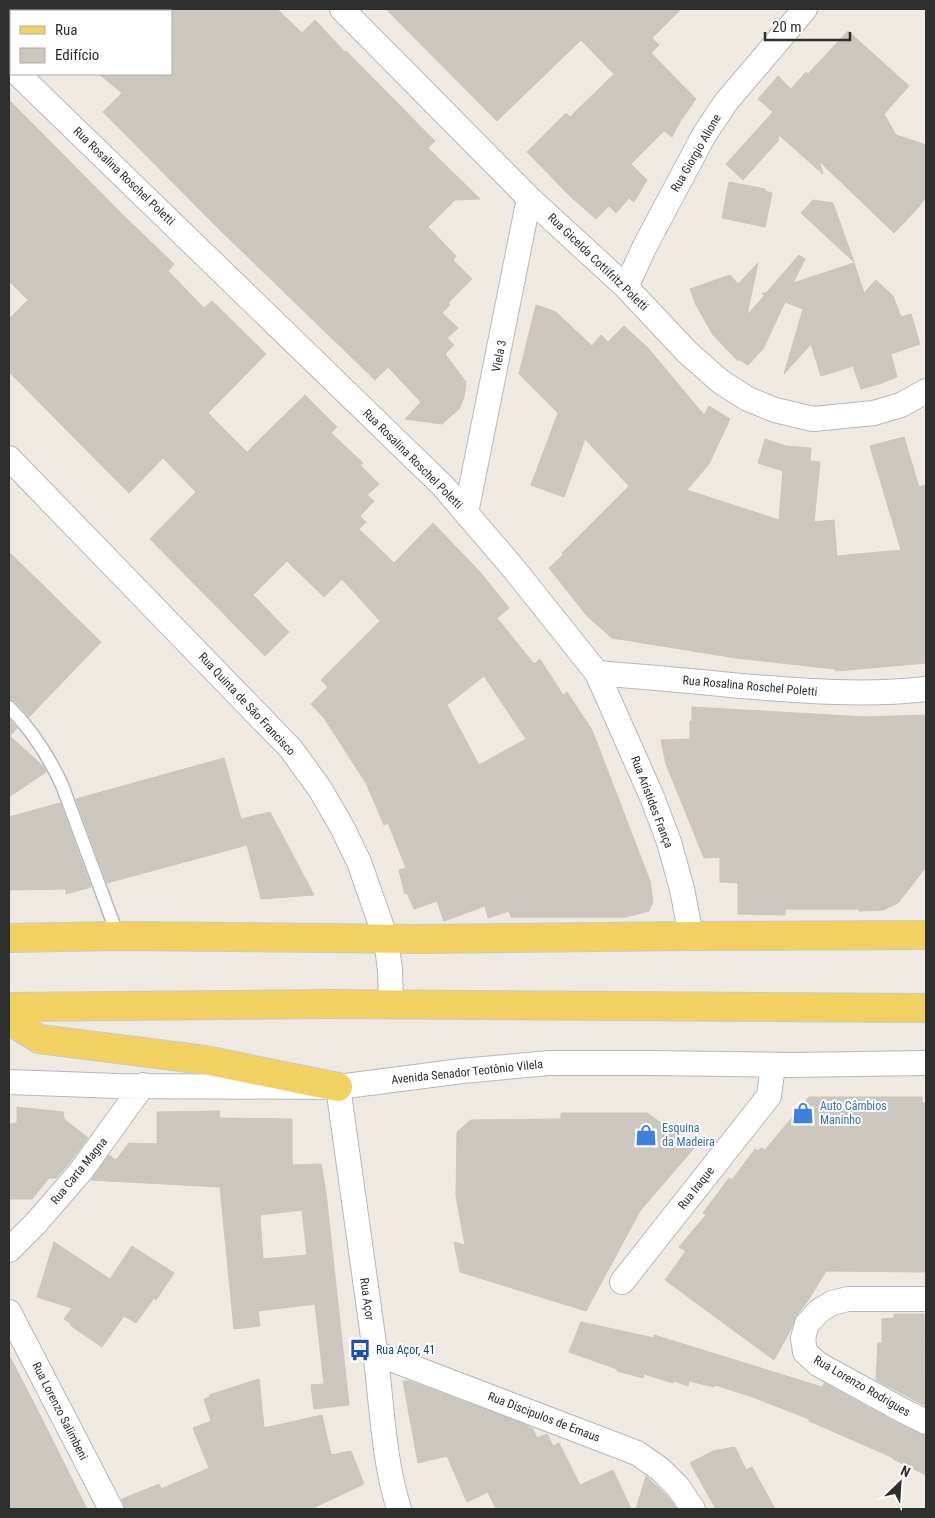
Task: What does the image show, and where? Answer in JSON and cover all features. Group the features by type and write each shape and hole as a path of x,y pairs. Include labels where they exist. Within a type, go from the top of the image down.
{"main road":[{"path":"9,938 118,936 386,939 691,936 923,930"},
{"path":"9,1007 391,1004 926,1008"},
{"path":"9,1020 39,1039 205,1060 338,1087"}],"street":[{"name":"Rua Gicelda Cottifritz Poletti","path":"342,9 529,198 626,287 687,352 721,382 748,399 775,410 813,419 874,412 901,405 926,391"},
{"name":"Rua Giorgio Alione","path":"626,287 654,229 704,135 726,102 806,9"},
{"name":"Rua Rosalina Roschel Poletti","path":"19,75 443,486 514,569 597,672 791,690 847,693 903,691 926,688"},
{"name":"Viela 3","path":"466,513 529,198"},
{"name":"Rua Quinta de São Francisco","path":"9,458 291,750 320,789 359,862 386,939 390,970 391,1004"},
{"name":"Rua Aristides França","path":"597,672 632,748 669,842 682,890 691,936"},
{"name":"Avenida Senador Teotônio Vilela","path":"9,1082 338,1087 462,1071 549,1063 650,1062 773,1065 926,1063"},
{"name":"Rua Iraque","path":"622,1282 769,1096 773,1065"},
{"name":"Rua Carta Magna","path":"9,1250 36,1223 81,1171 143,1085"},
{"name":"Rua Açor","path":"338,1087 375,1353 383,1426 392,1485 400,1509"},
{"name":"Rua Lorenzo Rodrigues","path":"926,1299 848,1299 832,1303 819,1311 807,1324 803,1338 806,1352 818,1364 900,1410 926,1422"},
{"name":"Rua Lorenzo Salimbeni","path":"9,1312 111,1509"},
{"name":"Rua Discipulos de Emaus","path":"375,1353 637,1453 660,1469 678,1487 694,1509"}],"lane":[{"path":"9,707 52,764 62,785 118,936"}],"building":[{"path":"277,9 302,33 315,20 435,141 428,148 480,199 455,200 428,227 456,256 453,260 472,279 448,303 450,305 442,313 458,328 447,338 454,345 445,354 466,382 464,397 459,409 442,424 405,419 421,402 388,367 375,380 220,230 103,112 122,93 100,75 172,75 171,10"},
{"path":"386,9 681,9 652,38 659,45 651,53 696,99 672,137 664,131 631,164 647,180 634,202 629,198 616,213 609,206 596,219 570,196 527,152 566,113 570,117 614,74 581,40 497,121"},
{"path":"848,31 909,86 884,114 896,135 926,145 926,197 894,233 819,161 823,174 779,135 778,141 743,180 726,164 773,112 758,99 778,76 791,89 806,72 808,74"},
{"path":"9,100 174,264 168,271 204,308 212,301 266,354 208,413 247,452 305,395 337,427 331,433 363,463 360,465 379,484 367,495 374,501 360,516 366,522 359,529 394,563 433,523 481,573 509,608 497,618 534,664 540,659 563,695 567,692 592,730 650,881 653,902 649,911 626,917 511,917 509,911 488,918 485,906 444,921 437,901 414,909 407,893 405,894 399,870 406,868 388,823 384,825 366,783 324,718 311,704 328,687 321,680 380,621 342,579 324,597 287,561 253,595 289,632 265,656 150,539 196,492 163,458 129,493 9,372 9,319 28,300 9,281","holes":["484,676 526,739 479,765 447,705"]},
{"path":"729,182 765,189 765,191 772,193 765,227 722,218"},
{"path":"813,200 833,203 854,262 801,213"},
{"path":"799,255 805,259 793,283 854,263 864,293 876,280 893,296 901,317 911,314 920,344 891,354 897,377 861,389 853,366 821,376 811,344 784,374 803,309 785,302 763,349 748,365 738,359 738,361 713,335 696,305 690,289 730,275 738,284 758,263 747,315 765,295 762,294 767,292"},
{"path":"536,305 556,312 592,346 601,335 608,342 624,326 648,348 704,415 709,406 730,419 709,464 687,490 779,520 783,471 758,463 765,439 786,446 811,448 810,461 820,462 814,522 834,520 837,556 901,550 870,446 904,437 919,487 926,485 926,663 836,671 835,669 736,658 612,638 587,616 549,568 629,486 585,439 564,497 531,485 558,413 519,374"},
{"path":"9,552 101,642 29,717 15,701 9,699"},
{"path":"692,707 866,717 926,715 926,867 898,903 883,910 785,909 785,915 738,914 738,883 720,882 720,857 704,858 666,764 661,740 690,739"},
{"path":"9,719 17,728 10,736 44,767 46,772 9,797"},
{"path":"224,758 241,819 270,812 314,895 261,899 247,845 107,883 76,799"},
{"path":"60,803 91,887 66,894 66,889 9,890 9,817"},
{"path":"809,1097 922,1097 922,1103 926,1103 926,1272 826,1271 797,1315 774,1360 665,1280 686,1251 679,1247 706,1215 703,1213 729,1178 732,1180 755,1149 758,1151 761,1148 765,1150"},
{"path":"17,1107 63,1112 64,1119 88,1138 56,1178 49,1178 32,1199 9,1199 9,1124 17,1123"},
{"path":"220,1111 219,1118 292,1119 292,1165 321,1164 326,1193 349,1405 314,1409 311,1385 324,1384 315,1304 258,1311 260,1326 234,1329 220,1187 91,1180 109,1155 116,1160 129,1143 157,1144 157,1112","holes":["302,1210 307,1255 263,1259 260,1215"]},
{"path":"561,1113 647,1113 695,1147 640,1211 586,1311 460,1272 454,1242 465,1245 456,1196 457,1132 471,1120 561,1119"},
{"path":"54,1242 110,1279 132,1246 174,1273 156,1300 154,1298 136,1323 124,1316 102,1347 64,1319 72,1308 37,1297"},
{"path":"894,1314 924,1314 926,1406 876,1380 878,1343 882,1343 882,1319 894,1318"},
{"path":"581,1322 654,1338 654,1335 822,1387 824,1383 893,1421 926,1436 926,1475 894,1458 809,1421 809,1419 750,1396 715,1385 714,1387 689,1381 688,1386 644,1374 643,1378 617,1371 617,1369 569,1352"},
{"path":"9,1355 40,1415 87,1509 9,1509"},
{"path":"259,1379 264,1428 322,1415 331,1455 351,1451 364,1484 311,1509 125,1509 122,1499 159,1484 161,1489 209,1468 193,1428 211,1421 204,1399 210,1397 209,1395"},
{"path":"403,1381 409,1381 524,1424 533,1429 537,1438 547,1434 553,1446 559,1443 580,1485 613,1470 631,1509 496,1509 488,1492 467,1502 447,1456 418,1463"},
{"path":"735,1447 746,1470 752,1467 775,1509 716,1509 690,1463 713,1451"},
{"path":"646,1476 667,1496 677,1509 636,1509"}],"place":[{"name":"Auto Câmbios Maninho","path":"803,1113"},
{"name":"Esquina da Madeira","path":"646,1135"},
{"name":"Rua Açor, 41","path":"360,1350"}]}
